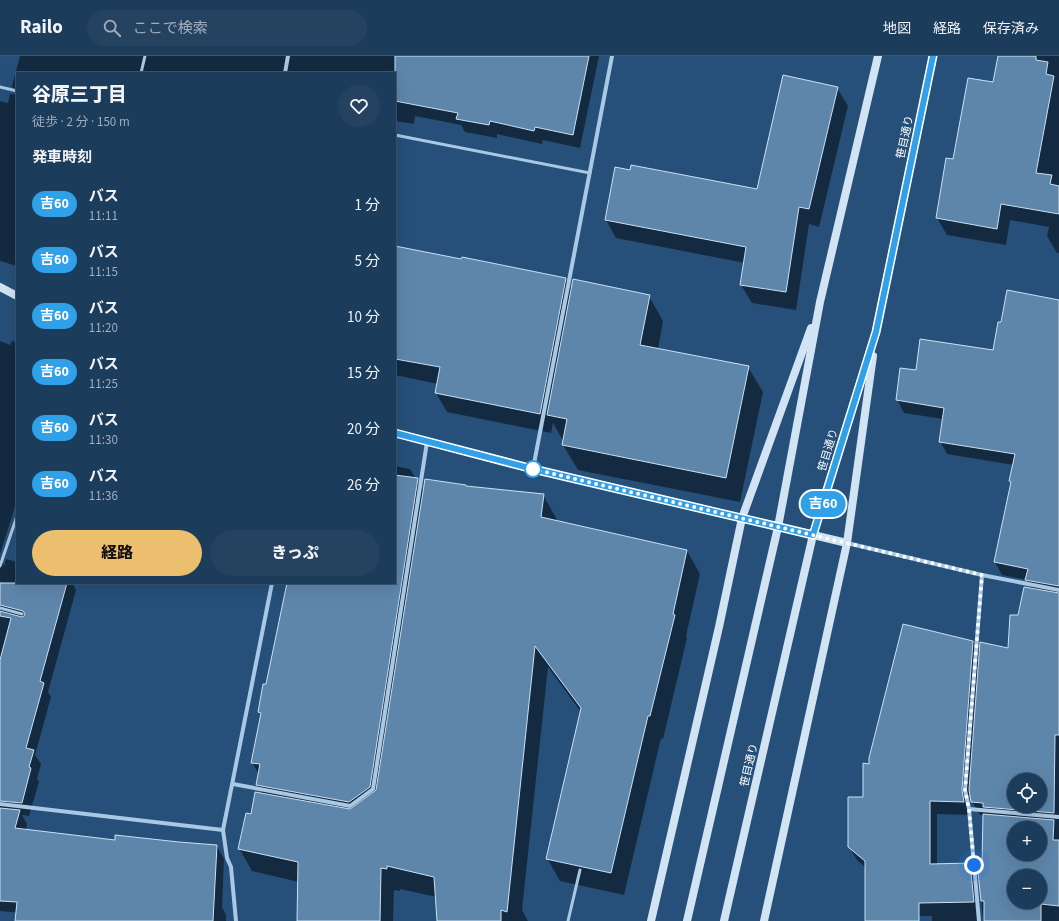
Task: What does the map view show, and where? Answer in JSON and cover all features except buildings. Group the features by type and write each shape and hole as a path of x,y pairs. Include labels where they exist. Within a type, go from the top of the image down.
{"main road":[{"path":"687,921 778,527 820,302 878,56"},
{"name":"笹目通り","path":"724,921 813,535 876,332 933,56"},
{"path":"0,287 16,295"},
{"path":"651,921 719,627 742,518 820,302"},
{"path":"764,921 847,543 876,332"},
{"path":"396,434 533,469 847,543"}],"street":[{"path":"285,72 288,56"},
{"path":"533,469 612,56"},
{"path":"233,784 350,806 373,789 427,442"},
{"path":"847,543 982,575 1059,590"},
{"path":"979,921 969,809 965,790 982,575"},
{"path":"236,921 232,866 227,858 224,830 272,584"},
{"path":"0,804 224,830"},
{"path":"969,809 1059,817"}],"lane":[{"path":"141,72 145,56"},
{"path":"0,87 16,91"},
{"path":"396,135 590,173"},
{"path":"0,566 16,519"},
{"path":"0,608 22,614"},
{"path":"568,921 580,870"}],"bus line":[{"name":"吉60","path":"396,433 533,469 813,535 876,332 933,56"}],"route":[{"path":"533,469 982,575 965,790 969,809 974,865"}]}
